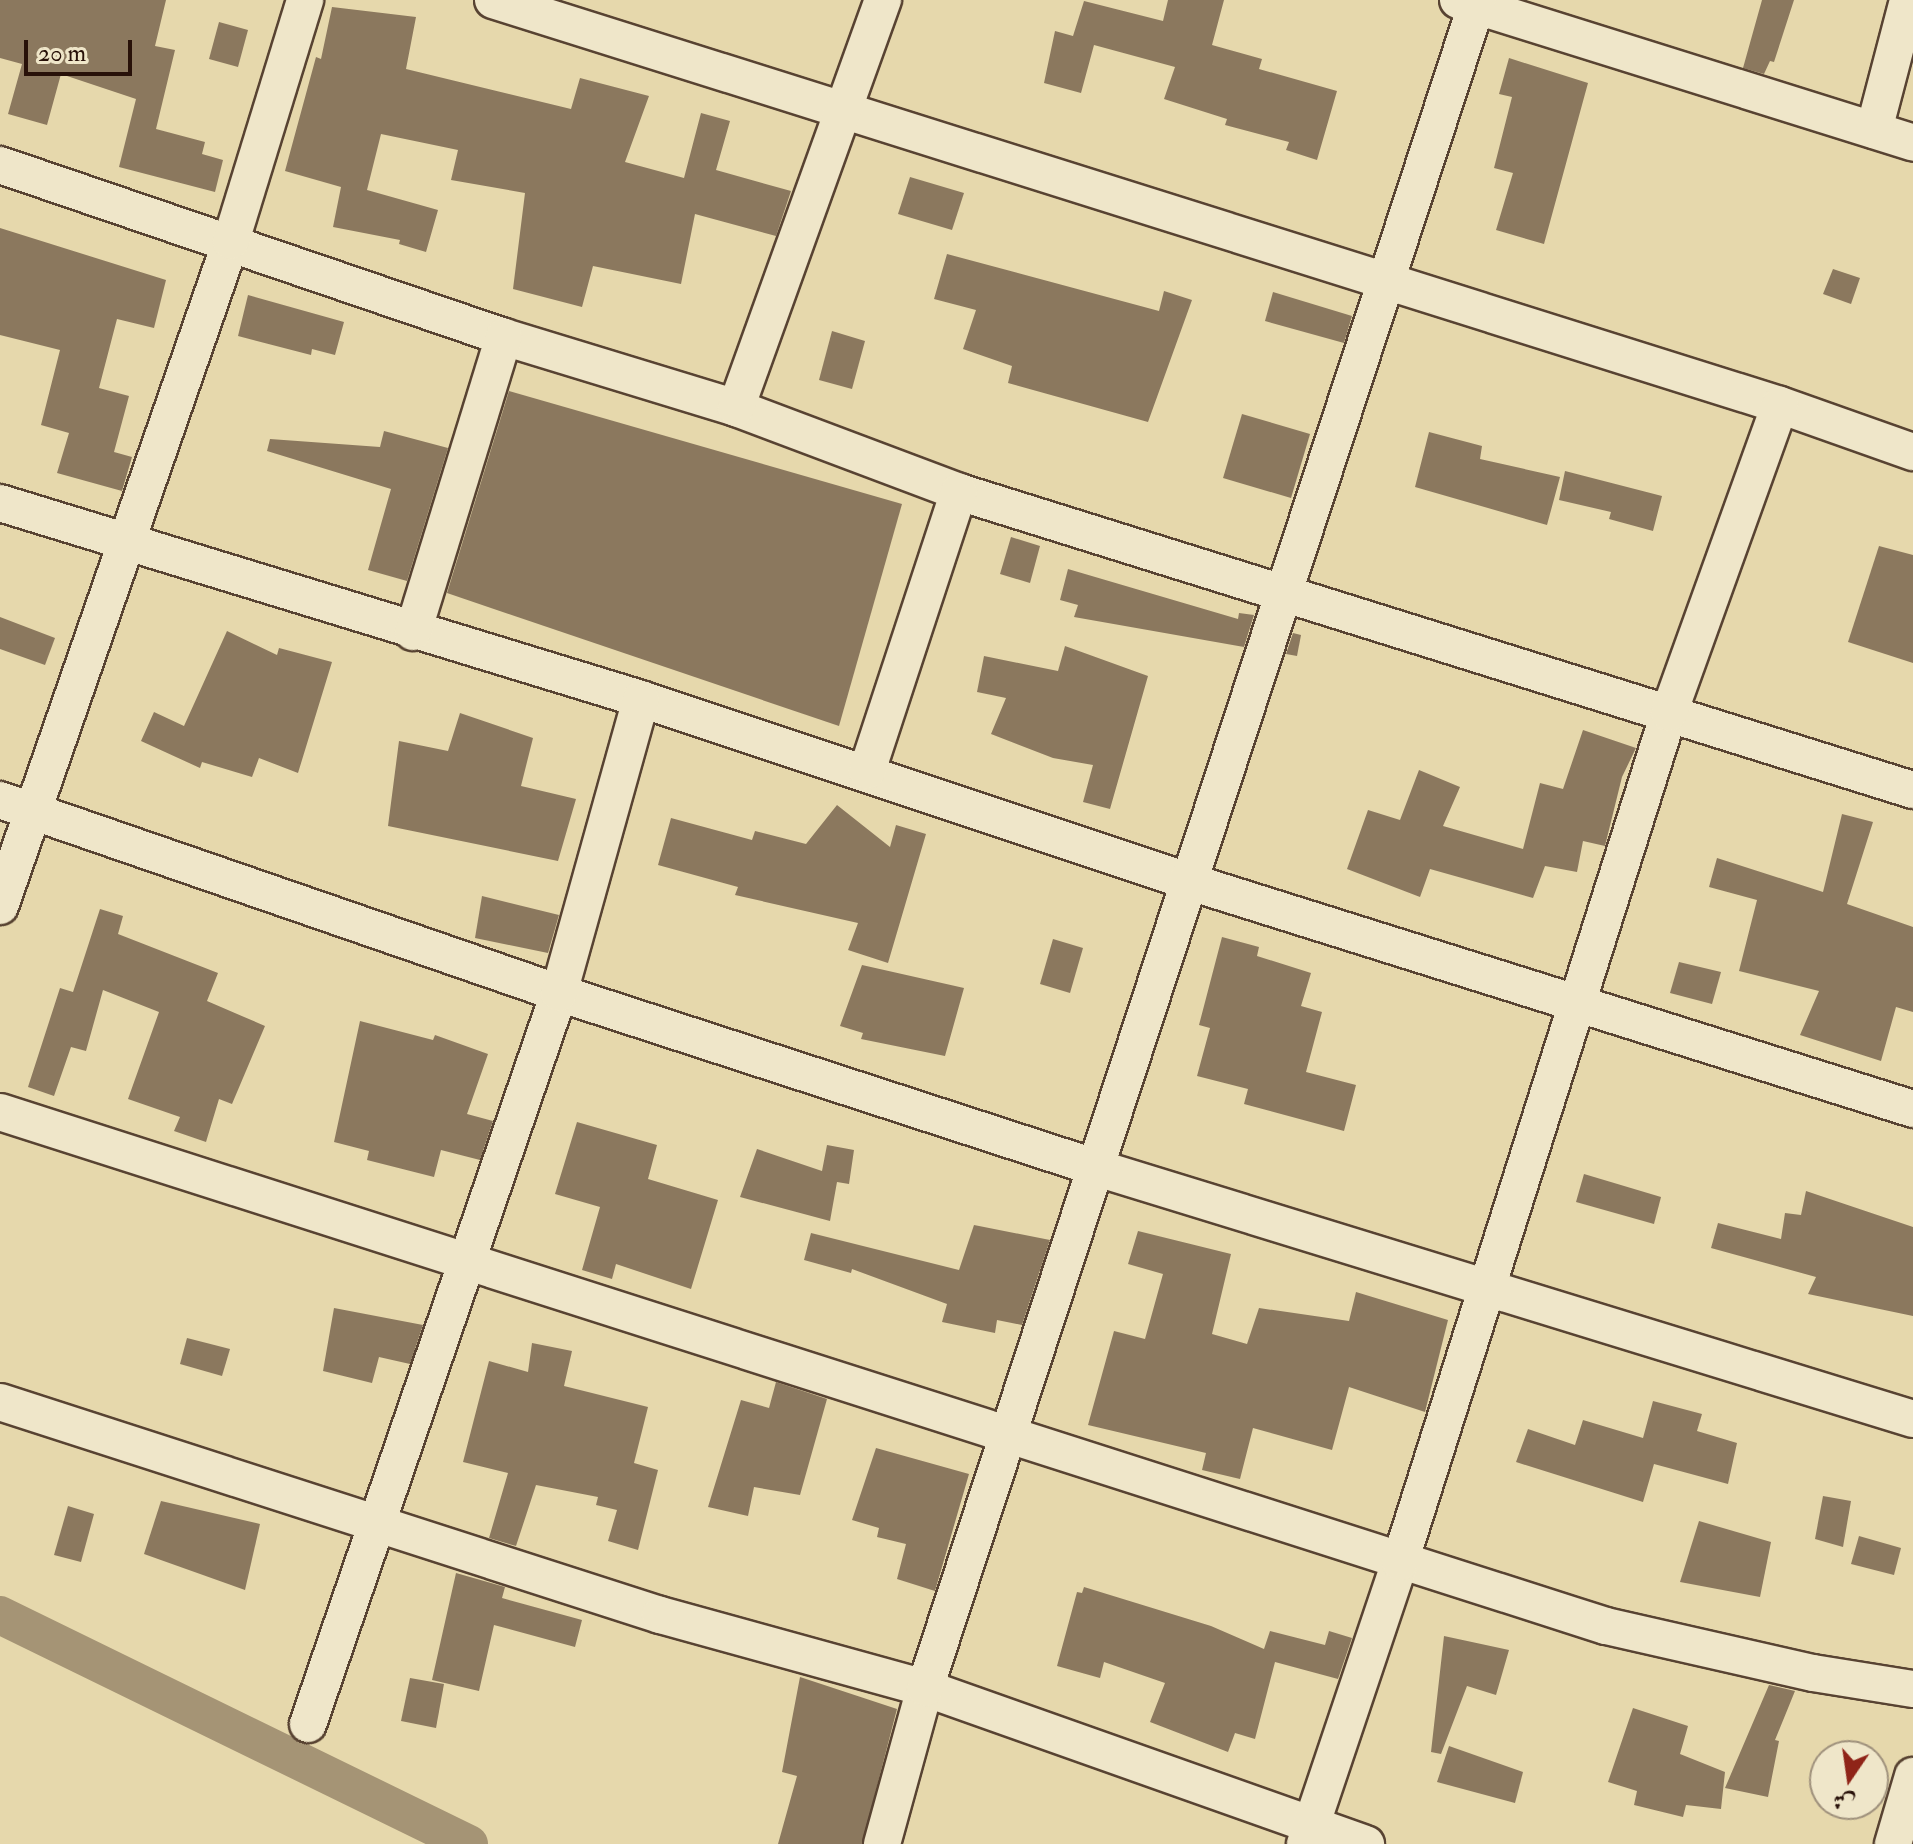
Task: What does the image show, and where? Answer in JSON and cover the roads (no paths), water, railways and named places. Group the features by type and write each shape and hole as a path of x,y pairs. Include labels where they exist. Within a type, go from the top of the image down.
{"street":[{"path":"0,906 15,805 125,543 231,241 305,0"},
{"path":"493,0 842,113 1780,405 1913,452"},
{"path":"736,408 883,0"},
{"path":"1874,130 1908,0"},
{"path":"882,1844 925,1688 1384,281 1471,2 1913,143"},
{"path":"0,165 231,241 504,337 736,408 959,492 1281,590 1913,790"},
{"path":"413,632 504,337"},
{"path":"1309,1834 1400,1562 1484,1287 1669,713 1780,405"},
{"path":"867,771 959,492"},
{"path":"0,503 413,632 641,699 867,771 1187,881 1576,1000 1913,1109"},
{"path":"308,1724 373,1526 470,1262 559,993 641,699"},
{"path":"15,805 559,993 1094,1167 1913,1419"},
{"path":"0,1112 1009,1432 1400,1562 1606,1626 1813,1673 1913,1689"},
{"path":"0,1402 373,1526 660,1615 925,1688 1309,1834 1366,1844"},
{"path":"1893,1844 1913,1776"}],"waterway":[{"path":"0,1615 469,1844"}]}
